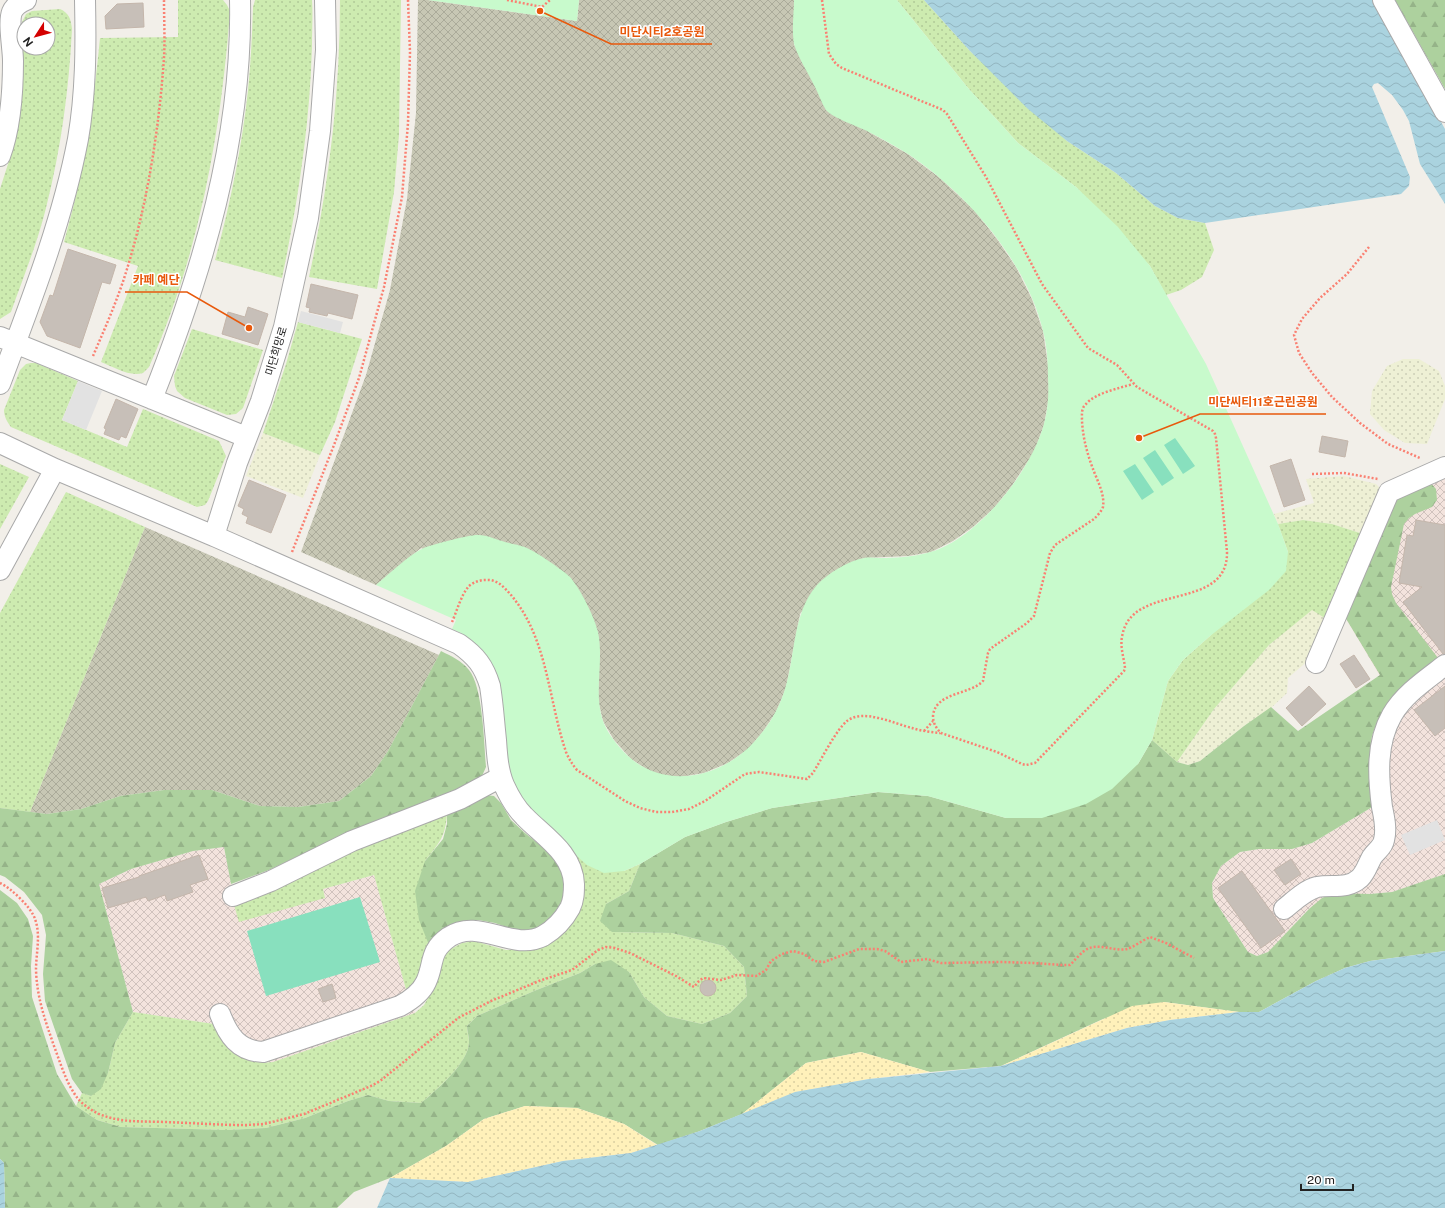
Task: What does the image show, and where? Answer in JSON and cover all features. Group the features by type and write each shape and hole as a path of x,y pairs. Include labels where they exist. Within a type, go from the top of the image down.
{"street":[{"path":"0,156 3,149 11,106 13,62 10,20 12,12 17,5 26,0"},
{"path":"0,384 8,340 60,216 78,138 85,82 85,0"},
{"path":"152,399 175,340 194,283 210,231 225,165 238,74 241,28 240,0"},
{"name":"미단희망로","path":"214,536 284,327 308,218 320,131 326,50 325,0"},
{"path":"1383,0 1445,112"},
{"path":"8,340 246,437"},
{"path":"0,443 55,469 214,536 459,644 472,654 486,675 490,686 499,769 501,777 512,800 523,814 560,850 570,863 574,878 572,904 565,917 555,928 543,936 530,940 516,940 475,930 461,932 450,937 440,946 432,957 427,981 421,990 407,1002 270,1050 253,1051 244,1048 229,1035 220,1014"},
{"path":"1316,663 1390,492 1445,467"},
{"path":"0,570 55,469"},
{"path":"1284,909 1309,890 1317,887 1344,886 1352,884 1366,871 1373,856 1384,842 1385,831 1379,784 1379,758 1383,735 1392,715 1403,700 1445,665"},
{"path":"233,896 271,881 352,841 460,799 501,777"}],"path":[{"path":"91,360 118,296 127,270 149,174 158,117 164,56 164,0"},
{"path":"291,554 334,445 358,378 384,287 402,197 407,130 410,52 408,0"},
{"path":"507,0 542,7 550,0"},
{"path":"449,626 466,591 470,586 476,582 490,580 497,582 504,587 522,609 536,639 546,671 566,752 572,764 577,770 625,801 640,808 656,812 672,812 689,809 705,801 745,774 759,772 807,779 813,773 842,726 853,717 860,716 873,717 924,731 940,733 997,752 1022,764 1026,765 1035,763 1124,671 1122,638 1126,626 1133,615 1147,606 1212,584 1222,574 1226,567 1227,552 1216,434 1133,384 1117,365 1088,348 1042,284 986,177 947,114 943,110 842,68 832,59 829,54 822,0"},
{"path":"1369,247 1347,274 1320,298 1302,319 1294,335 1299,353 1312,373 1332,396 1360,423 1388,444 1422,459"},
{"path":"940,733 933,721 935,708 945,699 974,688 983,682 990,649 1034,616 1050,553 1055,545 1094,519 1103,508 1100,485 1093,471 1082,430 1082,409 1085,404 1096,396 1133,384"},
{"path":"1312,474 1344,473 1380,479"},
{"path":"924,731 933,721"},
{"path":"694,987 703,978 721,980 737,975 756,976 766,970 772,961 782,954 793,951 804,954 814,961 824,962 859,949 877,949 901,962 927,959 941,963 1034,962 1062,965 1070,964 1083,951 1092,947 1106,947 1118,950 1129,949 1140,941 1150,937 1166,943 1194,958"}],"shaded area":[{"path":"418,0 428,0 577,21 579,0 794,0 794,45 869,132 908,154 940,178 974,210 997,239 1016,267 1032,299 1043,331 1048,365 1049,397 1044,425 1034,452 1011,487 994,508 973,527 953,541 931,552 908,556 864,558 848,564 832,573 800,614 786,688 776,712 762,733 747,750 728,763 704,773 674,778 651,772 631,759 614,740 603,721 598,700 598,634 421,548 376,585 301,552 366,375 390,290 407,199 416,113"},
{"path":"301,311 343,322 340,333 298,322"},
{"path":"1403,359 1419,359 1439,371 1445,386 1445,399 1427,444 1405,443 1384,430 1370,414 1372,391 1387,366"},
{"path":"78,381 102,391 86,430 62,420"},
{"path":"263,433 320,455 303,498 246,476"},
{"path":"1445,475 1445,874 1392,892 1370,894 1309,909 1268,952 1257,956 1248,952 1213,898 1212,883 1221,866 1240,852 1259,849 1292,849 1312,843 1374,806 1370,749 1372,736 1383,712 1393,698 1345,617 1395,497"},
{"path":"1344,476 1376,484 1381,489 1363,534 1332,524 1303,520 1278,524 1274,514 1314,503 1306,479"},
{"path":"145,527 439,655 388,751 371,776 339,801 298,807 260,806 212,790 164,790 120,796 81,809 47,814 30,812"},
{"path":"1312,609 1328,620 1310,659 1288,678 1287,693 1271,708 1244,726 1200,761 1188,765 1177,762 1214,709 1269,645"},
{"path":"1437,820 1445,840 1410,855 1401,835"},
{"path":"224,847 232,889 325,898 323,889 374,875 407,993 415,1013 273,1062 264,1063 247,1060 231,1050 214,1024 133,1012 99,884 131,869 193,851"}],"green space":[{"path":"178,0 223,0 230,11 221,102 205,193 181,281 166,325 149,367 143,373 132,374 101,362 138,266 64,242 77,191 87,141 100,38 178,37"},
{"path":"255,0 312,0 311,75 306,133 298,191 282,278 215,260 226,218 239,154 249,80 253,7"},
{"path":"340,0 401,0 399,135 394,192 377,289 309,277 328,174 332,139 338,70"},
{"path":"428,0 579,0 577,21"},
{"path":"794,0 897,0 968,88 1018,143 1076,187 1118,227 1150,266 1206,364 1278,524 1288,552 1286,571 1269,590 1210,636 1183,660 1168,681 1152,740 1138,764 1112,789 1086,804 1042,818 1006,818 928,796 878,792 772,808 726,822 685,837 640,864 624,871 604,873 587,865 535,819 511,784 478,647 461,633 452,629 456,620 376,585 420,550 426,547 475,535 485,536 524,547 535,552 570,577 587,603 598,632 600,643 599,697 602,718 613,740 638,764 654,772 671,776 689,776 707,772 724,765 740,755 754,742 768,724 780,704 789,676 799,621 809,596 817,585 827,576 851,562 864,558 904,557 927,553 946,546 964,535 982,520 1014,483 1027,463 1044,424 1048,390 1047,360 1043,331 1035,305 1023,279 1009,255 992,231 973,209 930,170 893,145 867,131 839,119 826,110 795,47 793,30"},
{"path":"897,0 924,0 970,51 1067,141 1116,173 1155,206 1178,218 1205,223 1214,250 1202,277 1181,290 1166,295 1150,266 1076,187 1018,143 968,88"},
{"path":"1395,0 1445,0 1445,89"},
{"path":"60,9 66,12 71,22 72,29 69,74 64,119 56,164 42,221 11,312 0,319 0,189 15,142 21,103 23,56 56,56 56,16 25,16 32,11"},
{"path":"298,322 362,339 335,422 320,455 263,433"},
{"path":"192,329 263,350 243,408 236,414 227,415 185,398 177,391 174,376"},
{"path":"36,363 78,381 62,420 127,447 143,409 219,441 226,456 205,505 197,507 11,427 6,419 4,410 20,370 26,364"},
{"path":"1175,438 1195,466 1183,474 1164,445"},
{"path":"1155,450 1174,478 1162,486 1143,458"},
{"path":"0,464 29,477 0,529"},
{"path":"1135,464 1154,492 1142,500 1123,471"},
{"path":"1430,482 1436,489 1437,500 1432,507 1415,514 1404,524 1391,587 1396,603 1438,658 1438,664 1383,712 1376,725 1372,736 1370,749 1374,806 1312,843 1292,849 1259,849 1240,852 1221,866 1212,883 1213,898 1248,952 1257,956 1268,952 1309,909 1322,898 1334,893 1370,894 1392,892 1445,874 1445,951 1370,961 1345,968 1316,981 1259,1012 1239,1012 1164,1002 1103,1019 1001,1066 930,1072 861,1052 806,1063 742,1114 700,1131 658,1145 624,1124 577,1108 525,1106 484,1119 446,1146 390,1178 354,1192 337,1208 5,1208 4,1163 0,1159 0,890 17,903 28,919 33,936 31,966 32,997 57,1074 76,1106 97,1120 121,1127 227,1130 266,1128 305,1118 348,1101 368,1095 389,1101 421,1103 451,1075 464,1058 468,1049 469,1041 467,1026 477,1016 580,973 595,964 611,960 629,972 644,997 667,1016 702,1024 730,1013 747,996 744,967 724,946 672,933 612,932 600,921 606,904 629,891 640,864 685,837 726,822 772,808 878,792 928,796 1006,818 1138,764 1152,740 1177,762 1188,765 1200,761 1244,726 1271,707 1298,731 1380,675 1345,617 1395,497"},
{"path":"66,492 145,527 30,812 0,808 0,613"},
{"path":"1303,520 1332,524 1363,534 1328,620 1312,610 1269,645 1214,709 1177,762 1152,740 1168,681 1183,660 1210,636 1288,552 1278,524"},
{"path":"441,651 460,661 469,670 474,678 480,702 486,767 482,776 466,788 355,829 269,870 231,884 224,847 193,851 131,869 99,884 133,1012 115,1043 108,1073 101,1089 91,1096 82,1093 72,1079 45,1001 43,974 46,935 42,915 24,892 5,877 0,875 0,808 47,814 81,809 120,796 164,790 212,790 260,806 298,807 339,801 371,776 388,751"},
{"path":"486,795 494,796 501,803 511,820 545,849 559,864 564,877 566,891 562,904 543,926 529,931 515,930 495,923 478,920 462,922 429,945 419,920 415,891 425,861 443,839 447,824 447,812"},
{"path":"447,812 444,833 435,849 425,861 429,945 420,974 407,993 374,875 323,889 325,898 239,922 234,905 272,891 362,846"},
{"path":"573,853 624,871 640,864 629,891 606,904 612,932 672,933 724,946 744,967 747,996 730,1013 702,1024 667,1016 644,997 629,972 595,964 580,973 477,1016 467,1026 469,1042 468,1050 464,1059 451,1076 421,1103 389,1101 368,1095 348,1101 305,1118 266,1128 227,1130 121,1127 97,1120 76,1106 82,1093 91,1096 108,1073 115,1043 133,1012 214,1024 225,1041 237,1054 252,1061 261,1063 273,1062 415,1013 424,1005 433,989 442,959 449,950 462,943 474,941 506,950 538,948 555,939 567,929 577,916"},
{"path":"360,897 380,962 266,996 247,931"}],"sand":[{"path":"1164,1002 1239,1012 1170,1020 1127,1028 1001,1066 1132,1006"},
{"path":"861,1052 930,1072 869,1079 796,1092 742,1114 806,1063"},
{"path":"525,1106 577,1108 624,1124 657,1145 631,1153 563,1161 468,1182 390,1178 446,1146 484,1119"}],"water":[{"path":"924,0 1373,0 1445,129 1445,204 1420,164 1409,121 1403,110 1392,95 1378,83 1374,84 1372,87 1410,177 1409,186 1401,194 1205,223 1178,218 1155,206 1116,173 1067,141 1028,109 970,51"},
{"path":"1445,951 1445,1208 377,1208 390,1178 468,1182 563,1161 631,1153 700,1131 795,1092 869,1079 1001,1066 1127,1028 1170,1020 1239,1012 1259,1012 1316,981 1345,968 1370,961"},
{"path":"0,1159 4,1163 5,1208 0,1208"}],"building":[{"path":"143,3 144,27 106,29 105,16 117,4"},
{"path":"68,249 116,265 110,284 102,282 80,348 47,336 40,322 50,295 53,296"},
{"path":"311,284 358,295 352,319 328,313 327,316 309,312 310,308 306,307"},
{"path":"248,307 268,314 258,345 222,334 228,312 245,317"},
{"path":"116,399 138,409 126,438 121,436 119,440 104,434 106,429 104,428"},
{"path":"1322,436 1348,441 1345,457 1319,452"},
{"path":"1291,459 1305,500 1284,507 1270,466"},
{"path":"249,480 286,495 271,533 246,523 248,517 242,514 244,509 238,506"},
{"path":"1416,520 1445,525 1445,654 1443,654 1403,602 1422,587 1399,583 1407,535 1413,536"},
{"path":"1354,655 1370,679 1356,688 1340,664"},
{"path":"1309,686 1326,704 1302,726 1286,708"},
{"path":"1445,686 1445,728 1435,736 1414,710"},
{"path":"199,855 208,879 190,885 193,892 167,901 165,895 148,901 146,897 108,908 102,888 139,877"},
{"path":"1291,859 1301,874 1285,885 1274,870"},
{"path":"1242,871 1285,931 1261,948 1218,888"},
{"path":"708,980 715,985 716,988 711,995 708,996 701,991 700,988 705,981"},
{"path":"332,984 336,998 323,1002 318,989"}],"place":[{"name":"미단시티2호공원","path":"540,11"},
{"name":"카페 예단","path":"249,328"},
{"name":"미단씨티11호근린공원","path":"1139,438"}]}
